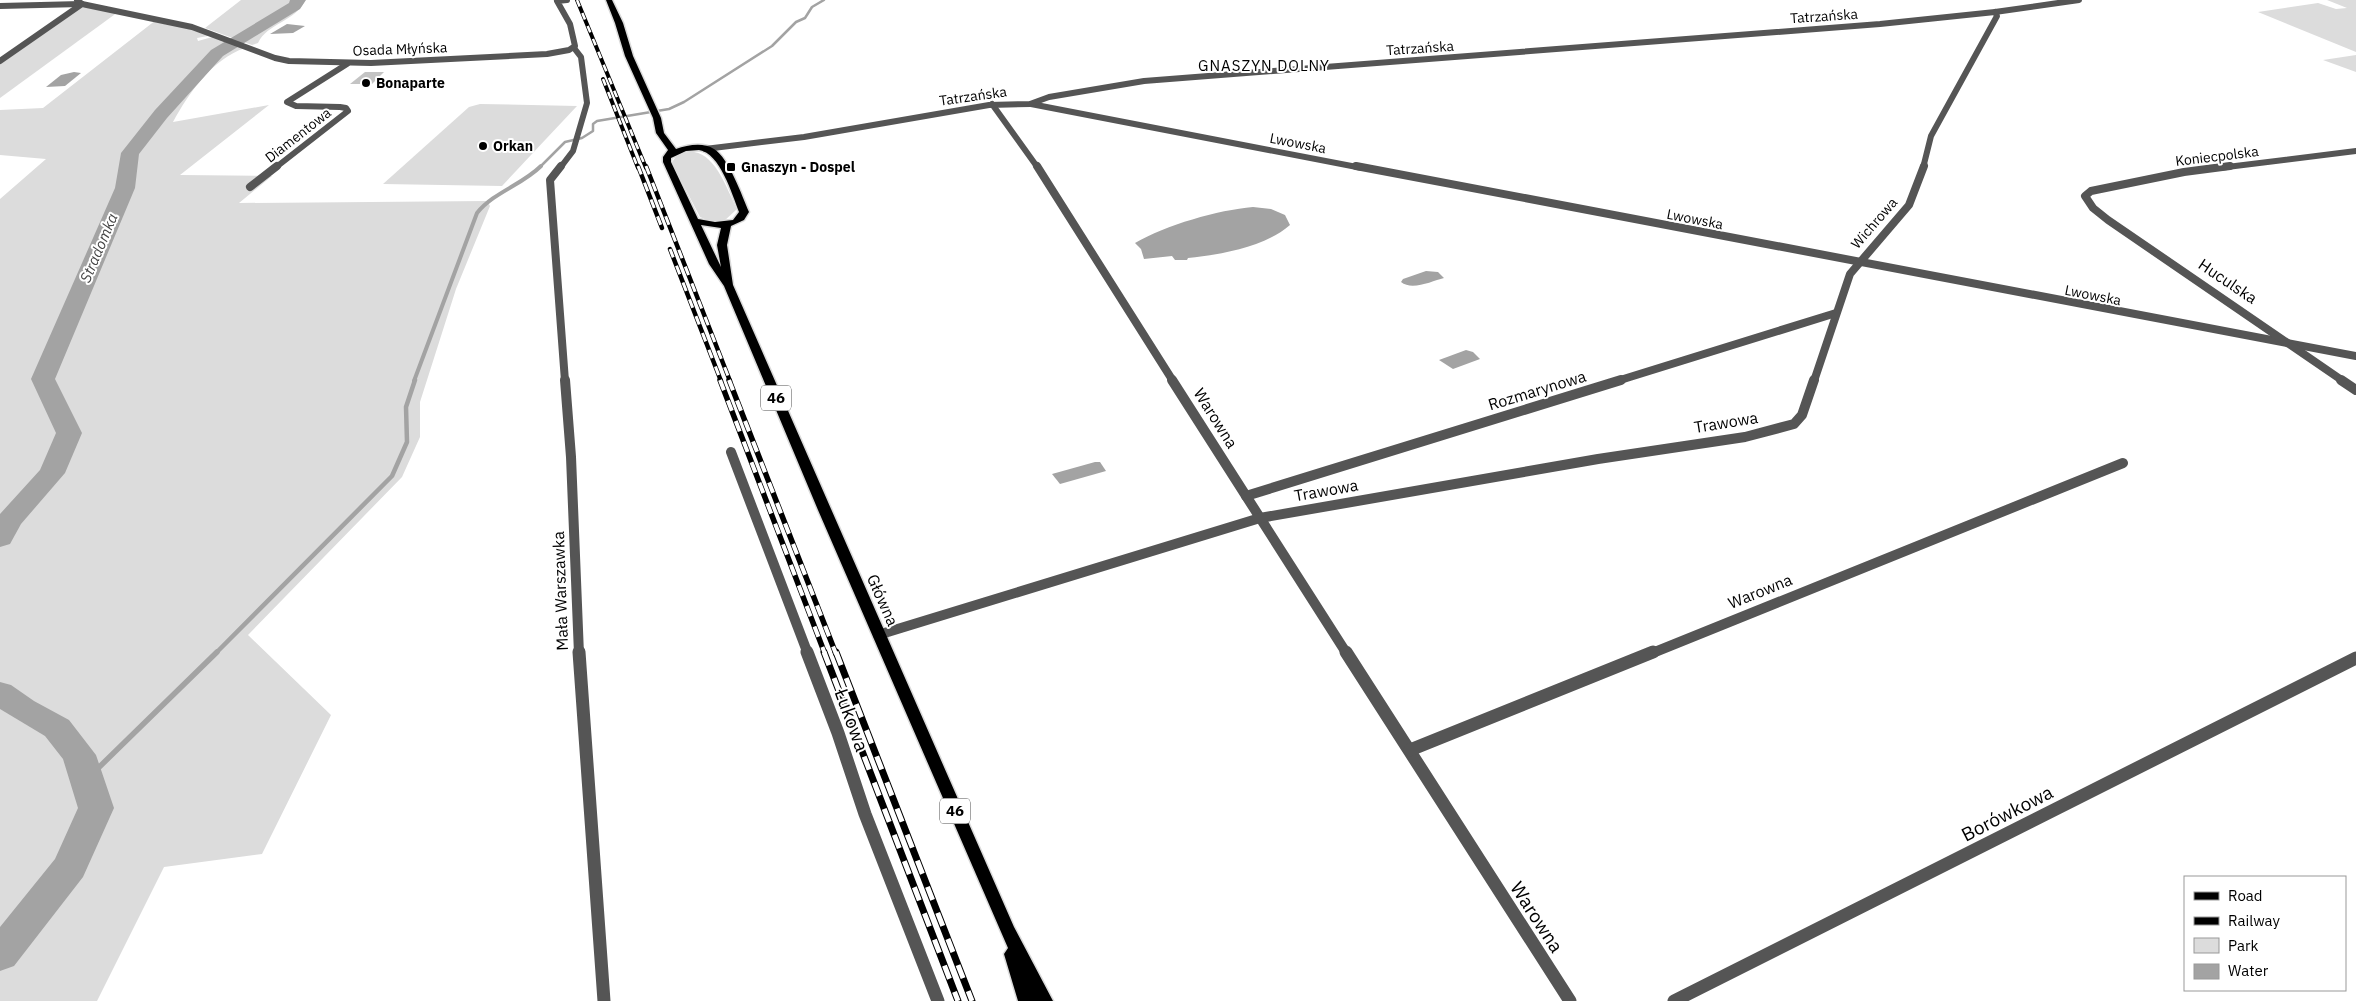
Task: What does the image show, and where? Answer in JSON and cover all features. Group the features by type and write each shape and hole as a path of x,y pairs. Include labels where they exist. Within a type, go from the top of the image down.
{"main road":[{"name":"46","path":"602,0 652,106 660,133 672,150 672,154 667,157 667,162 695,221"},
{"name":"46","path":"609,0 619,23 624,44"},
{"name":"46","path":"657,120 673,139 690,149"},
{"path":"672,154 690,149 705,149"},
{"name":"46","path":"705,149 715,154 744,212 739,219 728,224"},
{"path":"695,221 710,224 728,224"},
{"name":"Główna","path":"695,221 714,264 729,286 1006,928 1044,1001"},
{"name":"Główna","path":"728,224 722,231 721,242 727,266 729,286"},
{"name":"Główna","path":"1006,928 1027,1001"}],"street":[{"path":"567,0 557,1 570,24 575,38 574,48"},
{"name":"Tatrzańska","path":"705,149 766,142 992,104 1030,104 1050,97 1144,82 1880,24 1995,12 2080,0"},
{"path":"0,61 79,2"},
{"name":"Osada Młyńska","path":"0,6 79,2 168,21 230,39 275,58 289,61 346,64 561,53 574,48"},
{"name":"Wichrowa","path":"1791,426 1800,420 1802,415 1850,274 1909,205 1926,160 1931,136 1997,16 1995,12"},
{"name":"Mała Warszawka","path":"574,48 581,57 587,103 578,136 569,159 550,180 555,280 572,457 582,712 589,780 604,1001"},
{"name":"Diamentowa","path":"250,187 348,111 346,108 340,107 296,106 288,102 346,64"},
{"name":"Warowna","path":"992,104 1026,149 1570,1001"},
{"name":"Lwowska","path":"1030,104 1858,263 2356,356"},
{"name":"Tatrzańska","path":"716,157 725,152 766,142"},
{"name":"Koniecpolska","path":"2085,196 2091,191 2184,172 2356,151"},
{"name":"Huculska","path":"2085,196 2091,205 2117,225 2263,323 2289,344 2356,390"},
{"name":"Rozmarynowa","path":"1246,496 1836,313"},
{"name":"Trawowa","path":"878,635 1260,518 1598,460 1745,437 1791,426"},
{"name":"Łukowa","path":"731,452 838,733 865,814 938,1001"},
{"name":"Warowna","path":"1410,750 2123,463"},
{"name":"Borówkowa","path":"1674,1001 2356,658"}],"green space":[{"path":"241,0 305,0 296,13 268,31 258,43 252,45 205,28"},
{"path":"2327,0 2356,0 2356,52 2258,12 2318,3 2336,9 2347,8"},
{"path":"85,7 118,12 0,98 0,63 78,9"},
{"path":"156,20 213,35 197,38 198,41 216,36 245,48 222,60 203,78 186,100 173,122 269,105 180,175 272,176 239,203 487,201 490,206 456,289 420,402 420,437 402,477 248,635 331,715 262,854 164,867 97,1001 0,1001 0,199 46,159 0,155 0,110 43,108"},
{"path":"2356,55 2356,72 2323,60"},
{"name":"Orkan","path":"480,104 577,106 502,186 383,184 469,107"},
{"path":"694,152 709,160 715,167 737,209 723,222 712,222 700,217 672,163 681,154"}],"water":[{"path":"287,24 305,26 293,33 270,34"},
{"path":"74,72 81,73 65,86 46,87 61,75"},
{"path":"1253,207 1271,209 1285,215 1290,225 1268,239 1242,249 1188,258 1187,260 1175,260 1172,256 1144,259 1141,249 1135,243 1162,230 1192,219 1224,211"},
{"path":"1426,271 1438,272 1444,278 1411,286 1401,282 1403,279"},
{"path":"1466,350 1473,352 1480,359 1453,369 1439,360"},
{"path":"1100,462 1106,471 1060,484 1052,474"}],"building":[{"path":"365,72 384,72 372,84 350,84"}],"waterway":[{"name":"Stradomka","path":"0,538 9,521 52,473 69,433 43,379 125,188 130,153 161,114 217,53 295,6 298,0"},
{"path":"541,166 565,142 582,138 593,131 593,124 597,121 669,109 684,102 772,46 796,22 805,18 812,7 824,0"},
{"path":"414,381 477,213 492,199 541,166"},
{"path":"217,652 392,476 407,442 406,407 415,380"},
{"path":"87,779 217,652"},
{"name":"Stradomka","path":"0,693 22,709 57,728 79,755 96,808 70,867 0,955"}],"railway":[{"path":"577,0 646,168"},
{"path":"603,79 638,168"},
{"path":"638,166 662,228"},
{"path":"646,166 730,381"},
{"path":"670,249 721,381"},
{"path":"720,380 825,654"},
{"path":"729,380 836,654"},
{"path":"824,652 958,1001"},
{"path":"836,652 972,1001"}],"place":[{"name":"Bonaparte","path":"366,83"},
{"name":"Orkan","path":"483,146"},
{"name":"Gnaszyn - Dospel","path":"731,167"}],"district":[{"name":"GNASZYN DOLNY","path":"1264,66"}]}
